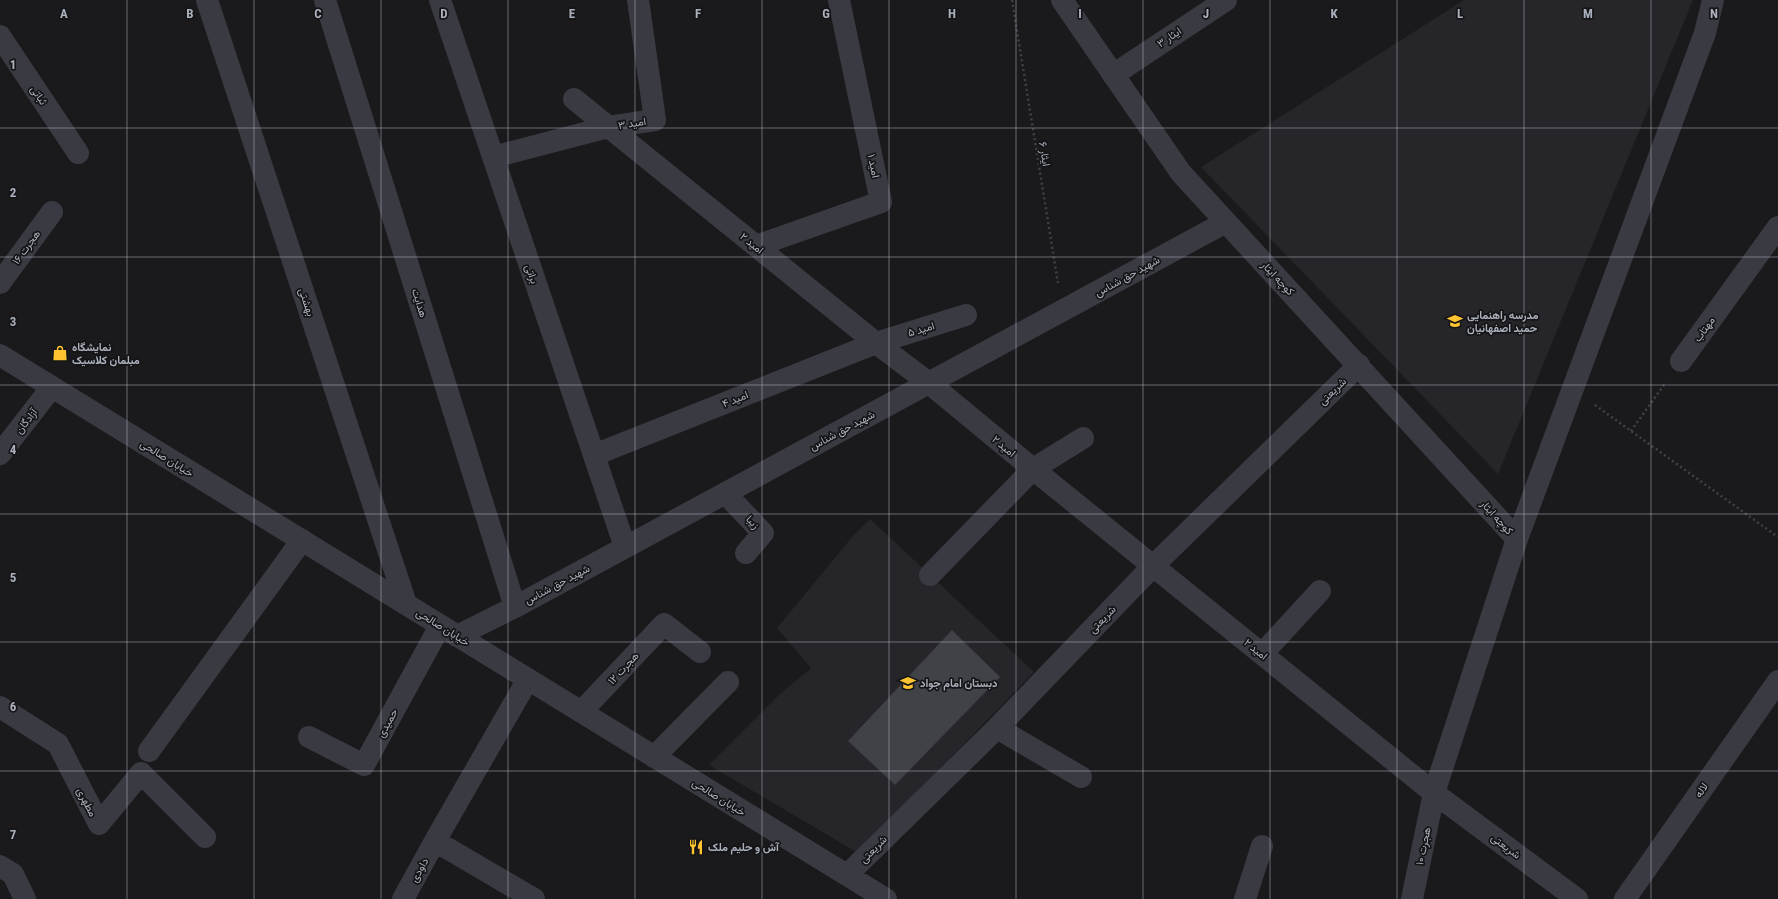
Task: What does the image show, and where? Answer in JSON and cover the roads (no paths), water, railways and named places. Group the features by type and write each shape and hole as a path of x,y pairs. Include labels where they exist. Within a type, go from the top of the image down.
{"street":[{"name":"بهشتی","path":"207,0 406,604"},
{"name":"هدایت","path":"325,0 515,607"},
{"name":"براتی","path":"440,0 625,547"},
{"name":"امید ۳","path":"493,157 608,127 655,120 638,0"},
{"name":"امید ۱","path":"756,246 882,202 839,0"},
{"name":"کوچه ایثار","path":"1062,0 1181,173 1359,365 1517,539"},
{"name":"ایثار ۳","path":"1113,75 1226,0"},
{"name":"هجرت ۱۰","path":"1412,899 1434,793 1517,539 1705,32 1713,0"},
{"name":"ثباتی","path":"0,36 78,153"},
{"name":"امید ۲","path":"574,99 876,343 929,383 1033,469 1434,793"},
{"name":"هجرت ۱۶","path":"0,283 52,212"},
{"name":"شهید حق شناس","path":"448,631 515,607 1226,222"},
{"name":"مهتاب","path":"1681,360 1778,227"},
{"name":"امید ۵","path":"876,343 966,315"},
{"name":"امید ۴","path":"594,455 876,343"},
{"name":"خیابان صالحی","path":"0,355 886,899"},
{"name":"شریعتی","path":"847,875 997,728 1153,566 1359,365"},
{"name":"آزادگان","path":"0,454 52,387"},
{"path":"930,575 1033,469 1083,438"},
{"name":"زیبا","path":"725,493 763,533 746,553"},
{"path":"149,751 302,540"},
{"path":"1262,654 1320,591"},
{"name":"هجرت ۱۲","path":"581,712 664,624 700,652"},
{"name":"حمیدی","path":"309,737 364,766 448,631"},
{"name":"داودی","path":"403,899 528,679"},
{"name":"لاله","path":"1625,899 1778,681"},
{"path":"654,756 728,682"},
{"name":"مطهری","path":"0,707 58,744 99,824 141,773 205,837"},
{"path":"997,728 1081,777"},
{"name":"شریعتی","path":"1434,793 1577,899"},
{"path":"435,841 534,899"},
{"path":"1245,899 1262,846"},
{"path":"6,870 25,899"}],"place":[{"name":"مدرسه راهنمایی حمید اصفهانیان","path":"1455,321"},
{"name":"نمایشگاه مبلمان کلاسیک","path":"60,353"},
{"name":"دبستان امام جواد","path":"908,683"},
{"name":"آش و حلیم ملک","path":"696,847"}]}
